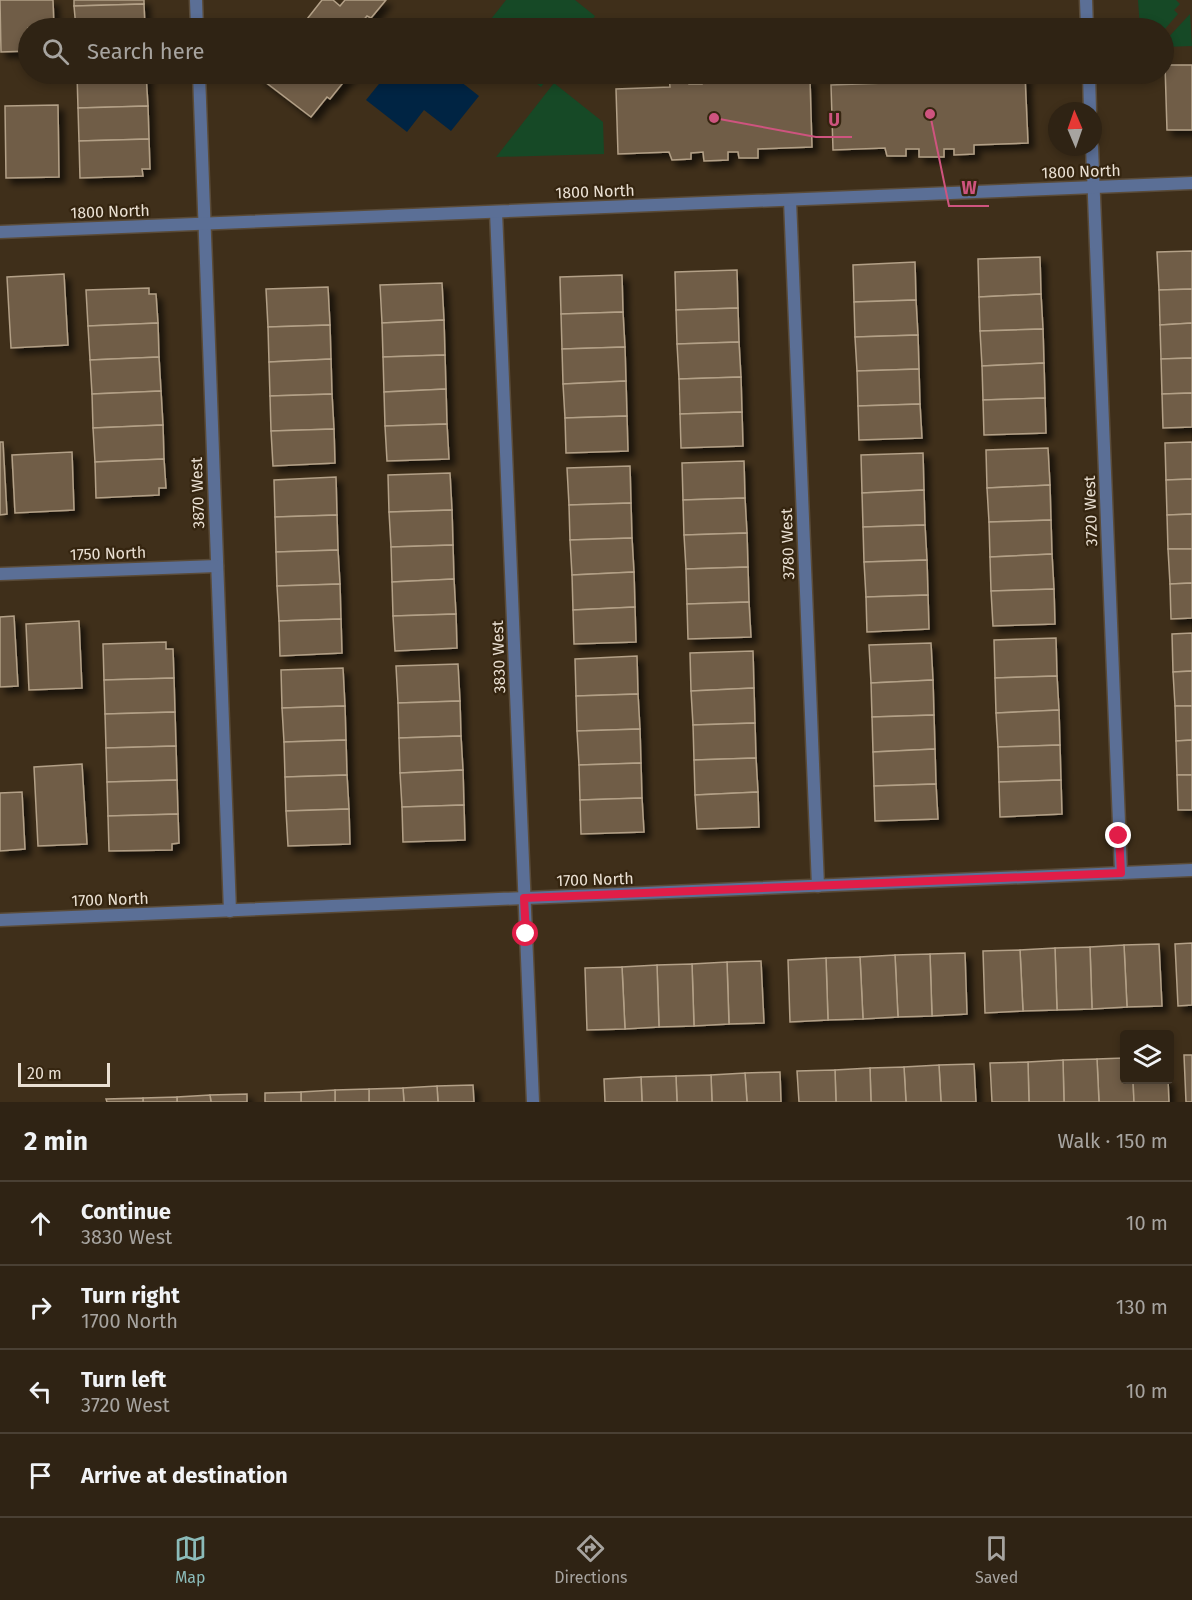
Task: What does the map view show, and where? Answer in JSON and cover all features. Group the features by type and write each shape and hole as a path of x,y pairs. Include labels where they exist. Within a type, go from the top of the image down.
{"street":[{"path":"196,0 197,18"},
{"path":"1086,0 1087,18"},
{"name":"3870 West","path":"199,84 230,911"},
{"path":"1089,84 1090,102"},
{"name":"3720 West","path":"1092,156 1121,873"},
{"name":"1800 North","path":"0,232 1192,183"},
{"name":"3780 West","path":"790,200 818,886"},
{"name":"3830 West","path":"496,212 532,1102"},
{"name":"1750 North","path":"0,574 217,566"},
{"name":"1700 North","path":"0,920 1192,870"}],"green space":[{"path":"506,0 575,0 595,16 594,18 492,18"},
{"path":"1138,0 1176,0 1180,4 1174,10 1178,14 1174,19 1139,18"},
{"path":"1190,14 1192,46 1174,47 1174,31"},
{"path":"553,84 603,122 604,154 496,157"}],"water":[{"path":"379,84 464,84 479,96 451,131 424,110 407,132 366,100"}],"building":[{"path":"0,0 53,0 54,18 18,18 18,51 1,52"},
{"path":"74,0 144,0 144,4 74,6"},
{"path":"322,0 333,0 340,6 345,0 386,0 371,18 367,16 365,18 308,18"},
{"path":"144,4 145,18 75,18 74,6"},
{"path":"1174,65 1192,65 1192,130 1167,130 1166,84 1174,84"},
{"path":"77,84 147,84 148,106 78,108"},
{"path":"268,84 342,84 330,99 327,97 311,117"},
{"path":"689,84 810,84 812,147 758,149 758,158 739,158 738,152 728,152 728,160 704,161 703,152 691,153 691,159 672,160 669,152 618,154 616,89"},
{"path":"1025,84 1028,143 974,145 974,154 954,155 954,149 944,149 944,157 919,157 919,149 906,149 906,156 887,156 885,148 833,150 831,85"},
{"path":"58,105 59,177 6,178 5,106"},
{"path":"148,106 149,139 79,141 78,108"},
{"path":"149,139 150,169 142,169 143,176 80,178 79,141"},
{"path":"1192,251 1192,289 1159,290 1157,252"},
{"path":"1040,257 1041,294 979,297 978,259"},
{"path":"915,262 916,300 854,302 853,265"},
{"path":"737,270 738,308 676,310 675,272"},
{"path":"64,274 68,345 11,348 7,277"},
{"path":"622,275 623,312 561,314 560,277"},
{"path":"442,283 444,320 382,323 380,285"},
{"path":"328,287 330,325 268,327 266,289"},
{"path":"149,288 149,294 156,294 158,323 88,326 86,290"},
{"path":"1192,289 1192,323 1160,325 1159,290"},
{"path":"1041,294 1043,329 980,331 979,297"},
{"path":"916,300 918,335 855,337 854,302"},
{"path":"738,308 739,342 677,344 676,310"},
{"path":"623,312 625,347 562,349 561,314"},
{"path":"444,320 445,355 383,357 382,323"},
{"path":"158,323 159,357 90,360 88,326"},
{"path":"1192,323 1192,358 1161,359 1160,325"},
{"path":"330,325 331,359 269,362 268,327"},
{"path":"1043,329 1044,363 982,366 980,331"},
{"path":"918,335 919,369 857,371 855,337"},
{"path":"739,342 741,377 679,379 677,344"},
{"path":"625,347 626,381 563,384 562,349"},
{"path":"445,355 446,389 384,392 383,357"},
{"path":"159,357 161,391 92,394 90,360"},
{"path":"1192,358 1192,393 1162,394 1161,359"},
{"path":"331,359 332,394 270,396 269,362"},
{"path":"1044,363 1045,398 983,400 982,366"},
{"path":"919,369 920,404 858,406 857,371"},
{"path":"741,377 742,412 680,414 679,379"},
{"path":"626,381 627,416 565,418 563,384"},
{"path":"446,389 447,424 385,426 384,392"},
{"path":"161,391 163,425 93,428 92,394"},
{"path":"1192,393 1192,427 1163,428 1162,394"},
{"path":"332,394 334,429 271,431 270,396"},
{"path":"1045,398 1046,433 984,435 983,400"},
{"path":"920,404 922,438 859,440 858,406"},
{"path":"742,412 743,446 681,448 680,414"},
{"path":"627,416 628,451 566,453 565,418"},
{"path":"447,424 449,459 387,461 385,426"},
{"path":"163,425 164,459 95,462 93,428"},
{"path":"334,429 335,463 273,466 271,431"},
{"path":"0,442 3,442 7,514 0,515"},
{"path":"1192,442 1192,479 1166,480 1165,443"},
{"path":"1048,448 1050,485 987,488 986,450"},
{"path":"72,452 74,510 15,513 12,455"},
{"path":"923,453 924,490 862,493 861,455"},
{"path":"164,459 166,488 159,488 159,495 96,498 95,462"},
{"path":"744,461 745,498 683,500 682,463"},
{"path":"630,466 631,503 569,505 567,468"},
{"path":"450,473 452,510 389,512 388,475"},
{"path":"336,477 337,515 275,517 274,480"},
{"path":"1192,479 1192,514 1167,515 1166,480"},
{"path":"1050,485 1051,520 989,522 987,488"},
{"path":"924,490 925,525 863,527 862,493"},
{"path":"745,498 747,533 684,535 683,500"},
{"path":"631,503 632,538 570,540 569,505"},
{"path":"452,510 453,545 391,547 389,512"},
{"path":"1192,514 1192,549 1168,549 1167,515"},
{"path":"337,515 338,550 276,552 275,517"},
{"path":"1051,520 1052,554 990,557 989,522"},
{"path":"925,525 927,560 864,562 863,527"},
{"path":"747,533 748,567 686,569 684,535"},
{"path":"632,538 634,572 572,575 570,540"},
{"path":"453,545 454,579 392,582 391,547"},
{"path":"1168,549 1192,549 1192,583 1170,584"},
{"path":"338,550 340,584 277,586 276,552"},
{"path":"1052,554 1054,589 991,591 990,557"},
{"path":"927,560 928,595 866,597 864,562"},
{"path":"748,567 749,602 687,604 686,569"},
{"path":"634,572 635,607 573,610 572,575"},
{"path":"454,579 456,614 393,616 392,582"},
{"path":"1192,583 1192,618 1171,619 1170,584"},
{"path":"340,584 341,619 279,621 277,586"},
{"path":"1054,589 1055,624 993,626 991,591"},
{"path":"928,595 929,629 867,632 866,597"},
{"path":"749,602 751,637 688,639 687,604"},
{"path":"635,607 636,642 574,644 573,610"},
{"path":"456,614 457,648 395,651 393,616"},
{"path":"14,616 18,686 0,687 0,617"},
{"path":"341,619 342,653 280,656 279,621"},
{"path":"79,621 82,688 29,690 26,624"},
{"path":"1192,633 1192,671 1173,672 1172,634"},
{"path":"1056,638 1057,676 995,678 994,640"},
{"path":"166,642 166,649 173,649 174,678 104,680 103,644"},
{"path":"931,643 933,680 871,683 869,645"},
{"path":"753,651 754,688 691,691 690,653"},
{"path":"637,656 638,694 576,696 575,659"},
{"path":"458,664 460,701 398,703 396,666"},
{"path":"343,668 345,706 282,708 281,670"},
{"path":"1192,671 1192,706 1175,706 1173,672"},
{"path":"1057,676 1059,710 996,713 995,678"},
{"path":"174,678 175,712 105,714 104,680"},
{"path":"933,680 934,715 872,717 871,683"},
{"path":"754,688 755,723 693,725 691,691"},
{"path":"638,694 640,729 577,731 576,696"},
{"path":"460,701 461,736 399,738 398,703"},
{"path":"345,706 346,740 284,742 282,708"},
{"path":"1175,706 1192,706 1192,740 1176,741"},
{"path":"1059,710 1060,745 998,747 996,713"},
{"path":"175,712 176,746 106,748 105,714"},
{"path":"934,715 935,749 873,752 872,717"},
{"path":"755,723 756,758 694,760 693,725"},
{"path":"640,729 641,763 579,765 577,731"},
{"path":"461,736 463,770 400,773 399,738"},
{"path":"346,740 347,775 285,777 284,742"},
{"path":"1192,740 1192,775 1177,775 1176,741"},
{"path":"1060,745 1061,780 999,782 998,747"},
{"path":"176,746 177,780 107,782 106,748"},
{"path":"935,749 936,784 874,786 873,752"},
{"path":"756,758 758,792 695,795 694,760"},
{"path":"641,763 642,798 580,800 579,765"},
{"path":"82,764 87,844 38,846 34,767"},
{"path":"463,770 464,805 402,807 400,773"},
{"path":"347,775 349,809 286,811 285,777"},
{"path":"1177,775 1192,775 1192,810 1178,810"},
{"path":"177,780 178,814 108,816 107,782"},
{"path":"1061,780 1062,814 1000,817 999,782"},
{"path":"936,784 938,819 875,821 874,786"},
{"path":"22,792 25,849 0,851 0,793"},
{"path":"758,792 759,827 697,829 695,795"},
{"path":"642,798 644,832 581,834 580,800"},
{"path":"464,805 465,840 403,842 402,807"},
{"path":"349,809 350,844 288,846 286,811"},
{"path":"178,814 179,843 172,844 172,850 109,851 108,816"},
{"path":"1192,943 1192,1005 1178,1006 1175,944"},
{"path":"1159,944 1162,1006 1127,1007 1124,945"},
{"path":"1124,945 1127,1007 1092,1009 1090,947"},
{"path":"1090,947 1092,1009 1057,1010 1055,948"},
{"path":"1055,948 1057,1010 1023,1011 1020,950"},
{"path":"1020,950 1023,1011 985,1013 983,951"},
{"path":"965,953 967,1014 932,1016 930,954"},
{"path":"930,954 932,1016 898,1017 895,955"},
{"path":"895,955 898,1017 863,1019 860,957"},
{"path":"860,957 863,1019 828,1020 826,958"},
{"path":"826,958 828,1020 790,1022 788,960"},
{"path":"761,961 764,1023 729,1024 727,962"},
{"path":"727,962 729,1024 694,1026 692,964"},
{"path":"692,964 694,1026 659,1027 657,965"},
{"path":"657,965 659,1027 625,1029 622,967"},
{"path":"622,967 625,1029 587,1030 585,968"},
{"path":"1184,1055 1192,1055 1192,1102 1186,1102"},
{"path":"1120,1058 1120,1084 1133,1084 1134,1102 1099,1102 1097,1059"},
{"path":"1097,1059 1099,1102 1064,1102 1063,1060"},
{"path":"1063,1060 1064,1102 1029,1102 1028,1062"},
{"path":"1028,1062 1029,1102 992,1102 990,1063"},
{"path":"974,1064 976,1102 941,1102 939,1065"},
{"path":"939,1065 941,1102 906,1102 904,1067"},
{"path":"904,1067 906,1102 871,1102 870,1068"},
{"path":"870,1068 871,1102 836,1102 835,1070"},
{"path":"835,1070 836,1102 799,1102 797,1071"},
{"path":"780,1072 781,1102 747,1102 745,1073"},
{"path":"745,1073 747,1102 712,1102 711,1075"},
{"path":"711,1075 712,1102 677,1102 676,1076"},
{"path":"676,1076 677,1102 642,1102 641,1077"},
{"path":"641,1077 642,1102 605,1102 604,1079"},
{"path":"1133,1084 1168,1084 1169,1102 1134,1102"},
{"path":"473,1085 474,1102 438,1102 437,1086"},
{"path":"437,1086 438,1102 404,1102 403,1088"},
{"path":"403,1088 404,1102 369,1102 369,1089"},
{"path":"369,1089 369,1102 335,1102 335,1090"},
{"path":"335,1090 335,1102 301,1102 301,1092"},
{"path":"301,1092 301,1102 265,1102 265,1093"},
{"path":"247,1094 247,1102 211,1102 210,1095"},
{"path":"210,1095 211,1102 177,1102 177,1097"},
{"path":"177,1097 177,1102 143,1102 143,1098"},
{"path":"143,1098 143,1102 107,1102 106,1099"}],"place":[{"name":"W","path":"930,114"},
{"name":"U","path":"714,118"}],"route":[{"path":"526,934 524,898 1121,873 1119,836"}]}
